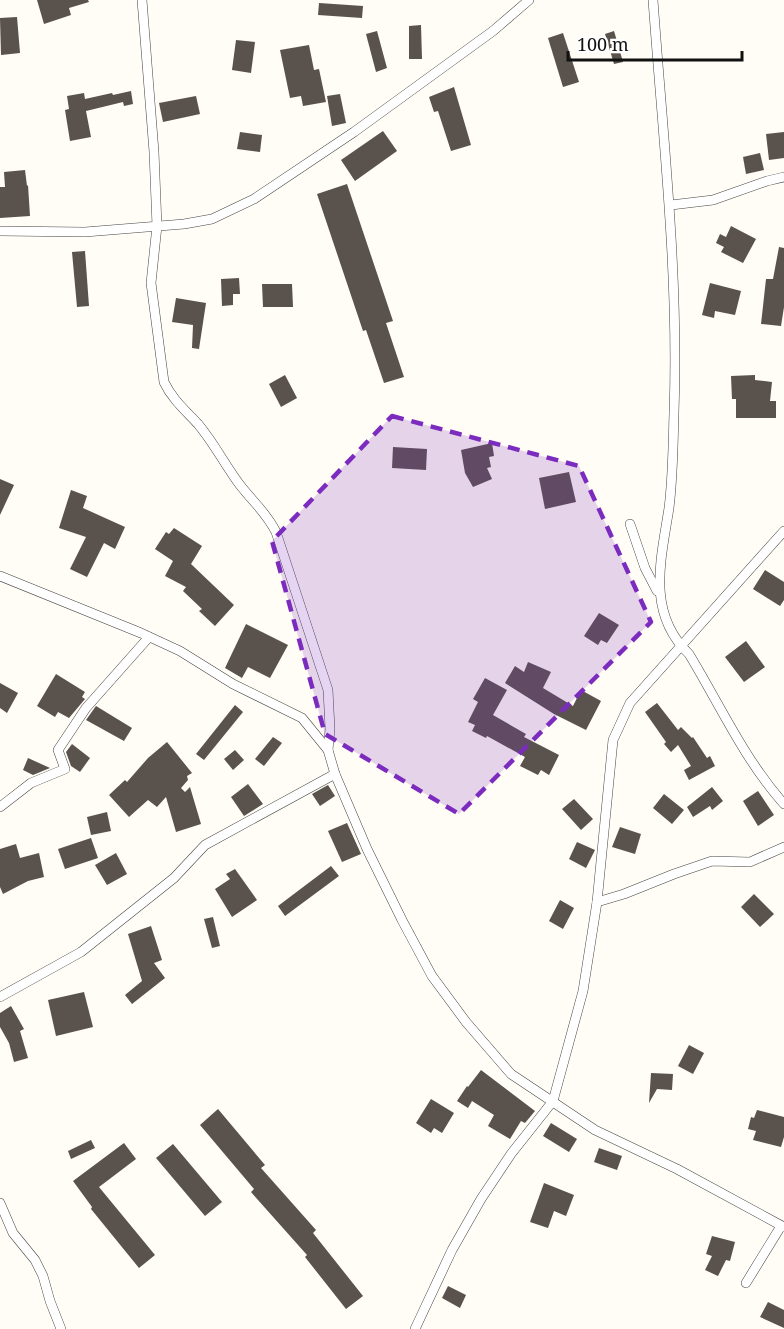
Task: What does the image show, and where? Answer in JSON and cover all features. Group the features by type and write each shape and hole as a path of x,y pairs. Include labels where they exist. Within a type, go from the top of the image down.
{"street":[{"path":"142,0 154,152 157,226 151,283 164,382 171,396 213,443 240,486 268,516 276,532 328,690 330,719 328,750 335,774 367,849 432,976 466,1022 512,1074 595,1130 677,1169 783,1227 746,1282"},
{"path":"0,231 86,232 184,224 212,219 254,199 354,132 493,32 529,0"},
{"path":"653,0 671,205 676,361 674,468 659,571 659,595"},
{"path":"671,205 713,200 784,177"},
{"path":"630,524 645,568 680,646 689,654 737,739 767,784 784,804"},
{"path":"415,1329 452,1250 481,1199 511,1154 553,1101 583,992 597,902 613,740 630,703 784,531"},
{"path":"0,576 180,651 233,684 302,718 328,750"},
{"path":"0,807 31,783 65,770 58,750 86,708 149,637"},
{"path":"0,998 81,952 174,878 205,845 335,774"},
{"path":"597,902 712,861 750,862 784,846"},
{"path":"0,1203 12,1233 29,1251 39,1268 61,1329"}],"highlighted area":[{"path":"392,416 579,466 651,622 459,814 325,734 272,541"}],"building":[{"path":"37,0 88,0 89,2 69,8 71,15 44,24"},
{"path":"319,3 363,6 362,18 318,15"},
{"path":"17,17 20,53 1,55 0,18"},
{"path":"421,25 422,59 409,59 409,26"},
{"path":"377,31 387,68 376,72 366,34"},
{"path":"614,31 623,62 614,64 605,34"},
{"path":"563,33 579,82 563,87 548,38"},
{"path":"236,40 255,42 251,73 232,70"},
{"path":"309,45 314,70 319,69 326,102 303,106 301,96 290,98 280,50"},
{"path":"454,87 471,145 451,151 438,111 434,112 429,97"},
{"path":"131,91 133,104 124,106 123,102 86,111 91,137 70,141 65,110 69,109 67,96 84,93 85,99"},
{"path":"340,94 346,123 332,126 327,96"},
{"path":"196,96 200,114 163,122 159,103"},
{"path":"383,131 397,151 355,181 341,160"},
{"path":"240,132 262,135 260,152 237,149"},
{"path":"784,132 784,158 769,160 766,134"},
{"path":"760,153 764,170 746,174 743,157"},
{"path":"25,170 30,216 0,218 0,187 5,187 4,172"},
{"path":"347,184 393,321 386,323 404,377 384,383 366,330 363,331 317,194"},
{"path":"731,226 756,239 743,263 721,252 724,247 716,243 720,234 726,237"},
{"path":"779,247 784,248 784,307 781,326 761,324 766,279 773,279"},
{"path":"85,251 89,306 77,307 72,252"},
{"path":"239,278 240,294 233,294 233,305 222,306 221,279"},
{"path":"710,283 741,291 735,315 715,311 714,318 702,315"},
{"path":"262,284 292,284 293,307 263,307"},
{"path":"176,298 206,303 199,349 192,348 193,325 172,322"},
{"path":"285,375 297,398 281,407 269,384"},
{"path":"755,375 755,380 772,382 770,401 776,401 776,418 736,418 736,399 732,399 731,376"},
{"path":"492,443 494,456 489,457 491,467 487,468 492,479 473,487 465,473 461,450"},
{"path":"393,447 427,449 426,470 392,468"},
{"path":"569,472 576,502 545,509 539,478"},
{"path":"0,479 14,485 0,515"},
{"path":"71,490 87,496 83,508 125,527 115,549 104,543 87,577 70,569 86,537 59,528"},
{"path":"174,528 202,546 191,564 234,605 215,626 199,611 202,609 183,591 186,587 165,576 173,561 155,549 166,532 169,534"},
{"path":"765,570 784,582 784,600 780,606 753,589"},
{"path":"599,613 619,625 607,643 601,640 598,645 584,636"},
{"path":"246,624 288,645 270,678 248,667 242,678 225,668"},
{"path":"746,641 765,667 744,682 725,657"},
{"path":"528,662 551,672 543,688 573,706 581,690 601,701 586,730 554,714 505,683 515,666 524,672"},
{"path":"56,674 85,692 82,697 85,699 69,718 58,712 55,717 37,706"},
{"path":"485,678 507,690 493,715 526,734 524,737 559,755 549,775 541,770 538,775 520,766 525,757 487,736 486,738 472,731 475,725 468,722 478,702 473,699"},
{"path":"0,683 18,693 7,713 0,708"},
{"path":"657,703 678,730 681,727 693,737 707,758 710,756 715,766 689,780 684,770 691,766 678,745 671,752 645,712"},
{"path":"235,705 243,712 204,760 196,754"},
{"path":"96,706 132,728 124,741 86,720"},
{"path":"273,737 282,743 264,766 255,759"},
{"path":"167,742 192,773 187,776 188,780 181,788 185,792 190,787 201,824 176,832 166,797 157,807 148,800 129,817 109,795 125,780 127,782 148,758"},
{"path":"72,744 90,758 80,772 71,766 66,752"},
{"path":"235,750 244,760 233,770 224,759"},
{"path":"28,758 50,768 33,775 23,770"},
{"path":"248,784 263,804 244,816 231,797"},
{"path":"328,785 335,796 320,806 312,794"},
{"path":"712,787 723,801 712,810 710,806 693,817 687,807"},
{"path":"758,791 774,815 758,826 743,801"},
{"path":"664,794 684,810 672,824 653,808"},
{"path":"574,799 593,819 581,830 562,809"},
{"path":"107,812 111,831 91,835 87,817"},
{"path":"347,823 361,854 342,862 328,831"},
{"path":"620,827 641,834 635,854 612,847"},
{"path":"91,838 98,858 65,869 58,849"},
{"path":"577,842 595,850 586,868 569,859"},
{"path":"16,844 20,858 39,853 44,877 28,881 3,894 0,887 0,849"},
{"path":"116,853 127,874 107,885 95,865"},
{"path":"331,866 339,876 285,916 278,906"},
{"path":"235,869 257,900 232,917 215,889 230,879 226,874"},
{"path":"754,894 774,914 760,927 741,907"},
{"path":"560,900 574,908 563,929 549,921"},
{"path":"213,917 220,946 212,948 204,919"},
{"path":"151,926 162,960 154,963 165,978 132,1004 125,995 142,981 128,934"},
{"path":"84,992 93,1027 56,1036 48,1000"},
{"path":"11,1006 24,1029 20,1031 28,1058 14,1062 9,1043 0,1027 0,1013"},
{"path":"689,1045 704,1053 693,1074 678,1066"},
{"path":"481,1070 535,1111 525,1123 521,1121 510,1139 488,1126 494,1115 472,1101 468,1108 457,1101"},
{"path":"651,1073 673,1074 672,1090 657,1089 649,1103"},
{"path":"431,1099 454,1113 442,1133 434,1128 431,1133 416,1123"},
{"path":"218,1109 265,1165 261,1168 316,1230 313,1233 363,1296 346,1309 305,1257 307,1255 251,1192 254,1189 200,1125"},
{"path":"757,1110 784,1117 784,1137 781,1147 753,1140 756,1131 748,1129 751,1117 754,1118"},
{"path":"551,1123 577,1139 569,1152 543,1136"},
{"path":"91,1140 95,1148 71,1159 68,1151"},
{"path":"124,1143 136,1159 99,1187 155,1255 139,1268 91,1209 92,1207 73,1181"},
{"path":"173,1144 222,1202 205,1216 156,1158"},
{"path":"599,1148 622,1156 617,1170 594,1162"},
{"path":"544,1183 574,1195 566,1216 554,1211 548,1228 530,1222"},
{"path":"712,1236 735,1242 730,1261 726,1260 718,1276 705,1270 712,1256 706,1254"},
{"path":"448,1286 466,1295 460,1308 442,1298"},
{"path":"768,1302 784,1310 784,1328 760,1317"}]}
